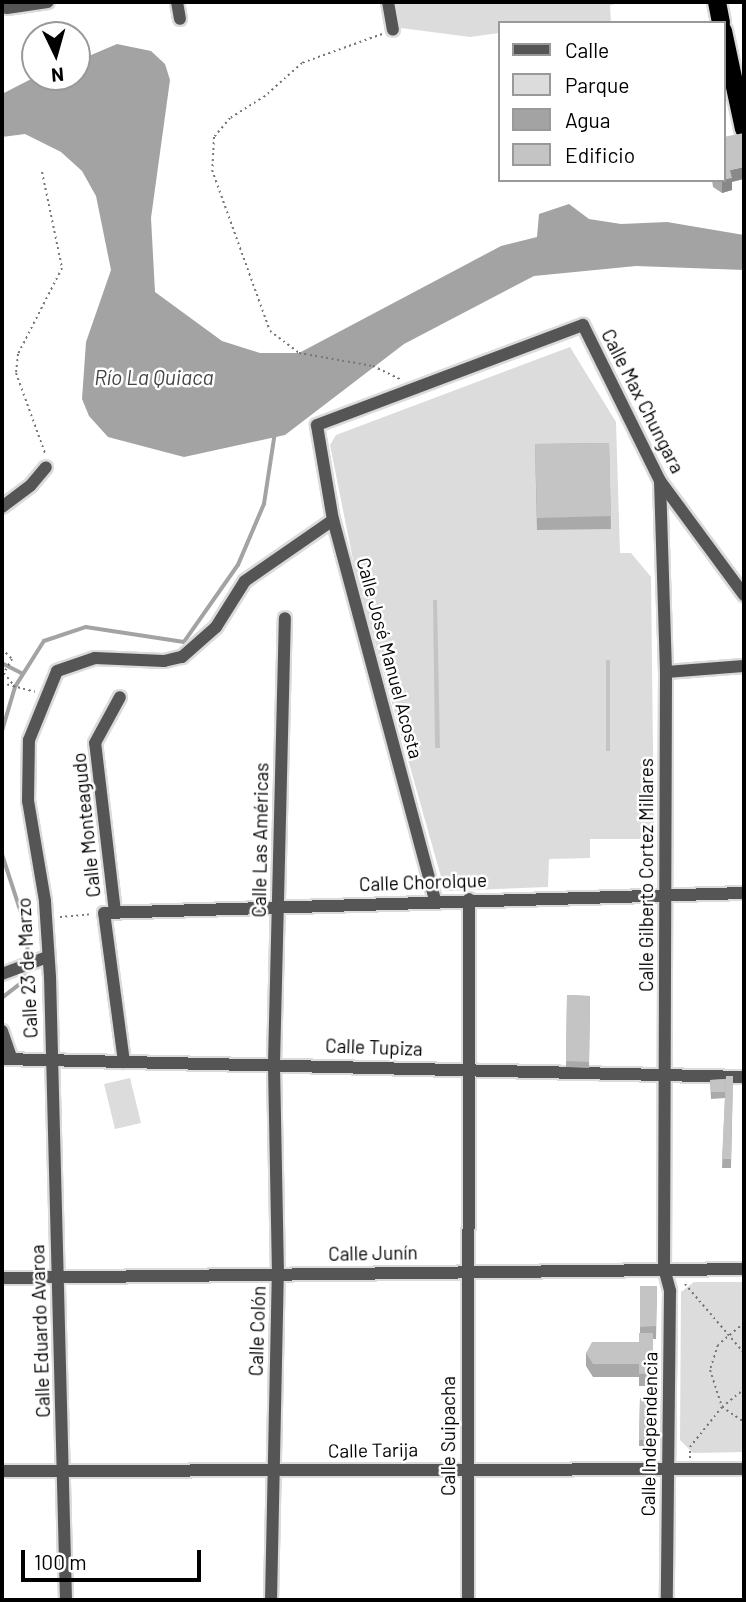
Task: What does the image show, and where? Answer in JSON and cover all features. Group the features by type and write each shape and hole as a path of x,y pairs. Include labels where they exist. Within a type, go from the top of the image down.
{"highway":[{"path":"717,2 722,21"},
{"path":"725,40 744,130"}],"street":[{"path":"2,4 7,8 48,2"},
{"path":"177,2 180,19"},
{"path":"388,2 393,30"},
{"name":"Calle Max Chungara","path":"417,387 583,325 660,481 744,595"},
{"name":"Calle José Manuel Acosta","path":"417,387 317,425 332,520 436,900"},
{"path":"2,507 31,485 46,467"},
{"name":"Calle Gilberto Cortez Millares","path":"660,481 666,672 663,896 666,1074 664,1268"},
{"name":"Calle 23 de Marzo","path":"51,1060 46,922 28,801 29,740 57,671 78,662 117,656 164,661 182,657 216,627 245,581 332,520"},
{"name":"Calle Las Américas","path":"274,1063 285,618"},
{"path":"666,672 744,666"},
{"name":"Calle Monteagudo","path":"120,697 95,743 124,1062"},
{"name":"Calle Chorolque","path":"110,913 436,900 744,893"},
{"path":"466,1271 469,899"},
{"path":"2,974 47,957"},
{"path":"2,1031 6,1058"},
{"name":"Calle Tupiza","path":"6,1058 744,1077"},
{"name":"Calle Eduardo Avaroa","path":"51,1060 66,1600"},
{"name":"Calle Colón","path":"271,1600 278,1274 274,1063"},
{"name":"Calle Independencia","path":"664,1268 670,1291 670,1447 666,1469 667,1600"},
{"name":"Calle Junín","path":"2,1278 744,1269"},
{"name":"Calle Suipacha","path":"466,1271 467,1600"},
{"name":"Calle Tarija","path":"2,1471 744,1469"}],"path":[{"path":"393,30 302,63 265,96 230,118 214,138 212,170 270,331 299,353 373,366 417,387"},
{"path":"42,172 62,268 18,354 16,373 45,450 46,467"},
{"path":"2,649 12,659 4,673 15,687"},
{"path":"2,683 45,695"},
{"path":"46,922 66,915 110,913"},
{"path":"664,1268 687,1286 744,1353"},
{"path":"744,1323 726,1334 710,1370 722,1407 744,1422"},
{"path":"690,1469 690,1447 722,1407 744,1389"}],"green space":[{"path":"396,2 627,2 610,5 611,21 498,21 498,33 470,37 401,28"},
{"path":"570,347 616,422 620,553 631,553 651,577 654,839 590,839 590,858 549,859 548,887 445,891 356,575 330,445 336,435"},
{"path":"130,1078 141,1123 115,1129 104,1084"},
{"path":"694,1282 744,1282 744,1452 693,1453 680,1440 681,1292"}],"water":[{"name":"Río La Quiaca","path":"117,44 151,51 165,64 170,80 151,218 155,292 222,341 260,353 299,353 501,246 537,237 539,214 569,204 589,219 621,224 667,222 744,235 744,270 636,266 534,276 404,344 285,435 184,457 108,437 89,416 82,399 86,342 111,270 96,196 82,171 61,152 25,134 2,137 2,94 21,84 21,91 91,91 91,55"}],"building":[{"path":"744,133 744,167 730,170 732,178 725,180 725,137"},
{"path":"609,443 611,516 537,518 535,444"},
{"path":"433,600 437,600 440,748 435,748"},
{"path":"606,660 610,660 610,751 606,751"},
{"path":"567,995 590,996 589,1062 566,1061"},
{"path":"726,1076 733,1076 731,1159 722,1159"},
{"path":"726,1079 725,1092 711,1092 710,1080"},
{"path":"640,1286 657,1286 656,1326 640,1327"},
{"path":"639,1333 653,1333 653,1373 639,1374 639,1364 593,1364 586,1353 592,1342 639,1342"},
{"path":"640,1398 654,1398 653,1440 639,1440"}],"waterway":[{"path":"2,731 15,687 44,641 86,627 184,642 238,565 264,504 275,432"},
{"path":"2,663 22,673"},
{"path":"2,853 28,933 28,958"},
{"path":"2,998 24,981 25,973"}]}
